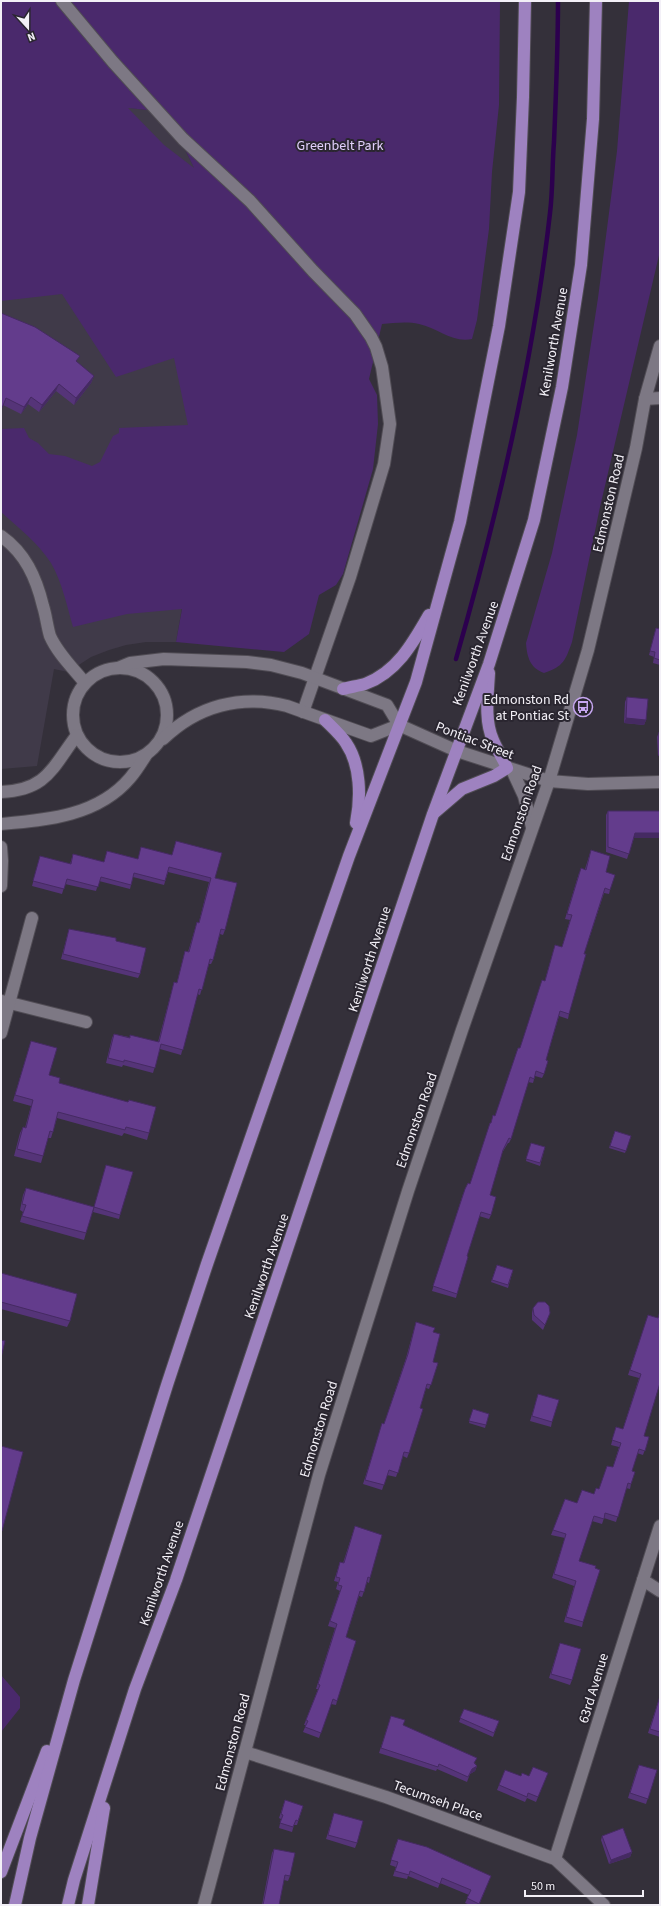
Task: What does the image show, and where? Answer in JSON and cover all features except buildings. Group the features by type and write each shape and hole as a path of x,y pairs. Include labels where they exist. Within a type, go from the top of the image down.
{"main road":[{"path":"16,1905 30,1838 74,1680 207,1264 349,856 416,682 438,596 460,522 489,384 506,283 519,192 525,1"},
{"name":"Kenilworth Avenue","path":"68,1905 74,1880 135,1689 178,1572 433,814 472,706 489,664 534,520 574,319 581,265 593,119 596,1"},
{"path":"343,689 365,684 396,665 420,631 438,596"},
{"path":"433,814 462,789 509,769 492,738 488,721 489,664"},
{"path":"325,720 346,744 352,754 355,766 359,807 349,856"},
{"path":"1,1872 74,1680"},
{"path":"88,1905 110,1770"}],"street":[{"path":"62,1 113,62 184,139 250,201 313,271 355,314 376,347 382,367 390,424 384,464 350,577 303,712"},
{"name":"Edmonston Road","path":"204,1905 321,1468 410,1183 549,781 588,650 635,455 646,399 660,346"},
{"path":"646,399 660,398"},
{"path":"1,536 22,555 30,569 38,586 50,636 60,652 85,683"},
{"path":"154,659 240,661 271,664 315,678 387,705 400,725 371,736 273,703 257,701 226,704 199,713 176,726 150,751 136,760 110,762 95,756 88,751 76,735 72,719 72,710 78,692 85,683 94,676 106,670 118,668 130,663 154,659"},
{"path":"1,824 63,817 94,805 120,788 131,778 166,725 166,706 163,696 154,682 142,674 132,670 118,668"},
{"name":"Pontiac Street","path":"400,725 457,751 549,781 588,784 660,782"},
{"path":"1,792 26,789 41,782 52,771 76,735"},
{"path":"509,769 524,796 532,828"},
{"path":"1,848 1,885"},
{"path":"1,1033 5,1002 32,918"},
{"path":"5,1002 86,1022"},
{"name":"63rd Avenue","path":"555,1860 660,1526"},
{"path":"643,1580 660,1591"},
{"name":"Tecumseh Place","path":"245,1752 386,1797 555,1860 604,1905"}],"shaded area":[{"path":"1,94 167,112 242,267 176,642 146,642 126,645 91,657 68,672 54,669 37,766 1,769"}],"green space":[{"name":"Greenbelt Park","path":"1,1 500,1 499,105 492,172 489,229 477,320 472,339 458,339 426,326 414,323 400,322 382,324 369,379 377,395 378,424 373,469 343,574 336,585 319,595 309,634 284,652 176,642 182,609 127,614 73,627 61,586 51,563 34,542 1,512 1,429 24,428 29,438 38,443 49,454 65,456 92,466 100,462 113,436 119,433 119,428 188,425 174,358 116,377 62,294 1,301","holes":["128,108 167,112 194,168 164,145"]},
{"path":"629,1 660,1 660,251 600,507 572,642 563,662 556,668 544,673 532,665 528,657 526,643 552,553 577,435 598,298 617,151"},
{"path":"1,1675 20,1697 20,1708 1,1732"}],"waterway":[{"path":"456,659 500,494 524,382 543,270 552,195 558,1"}],"place":[{"name":"Edmonston Rd at Pontiac St","path":"583,707"}]}
